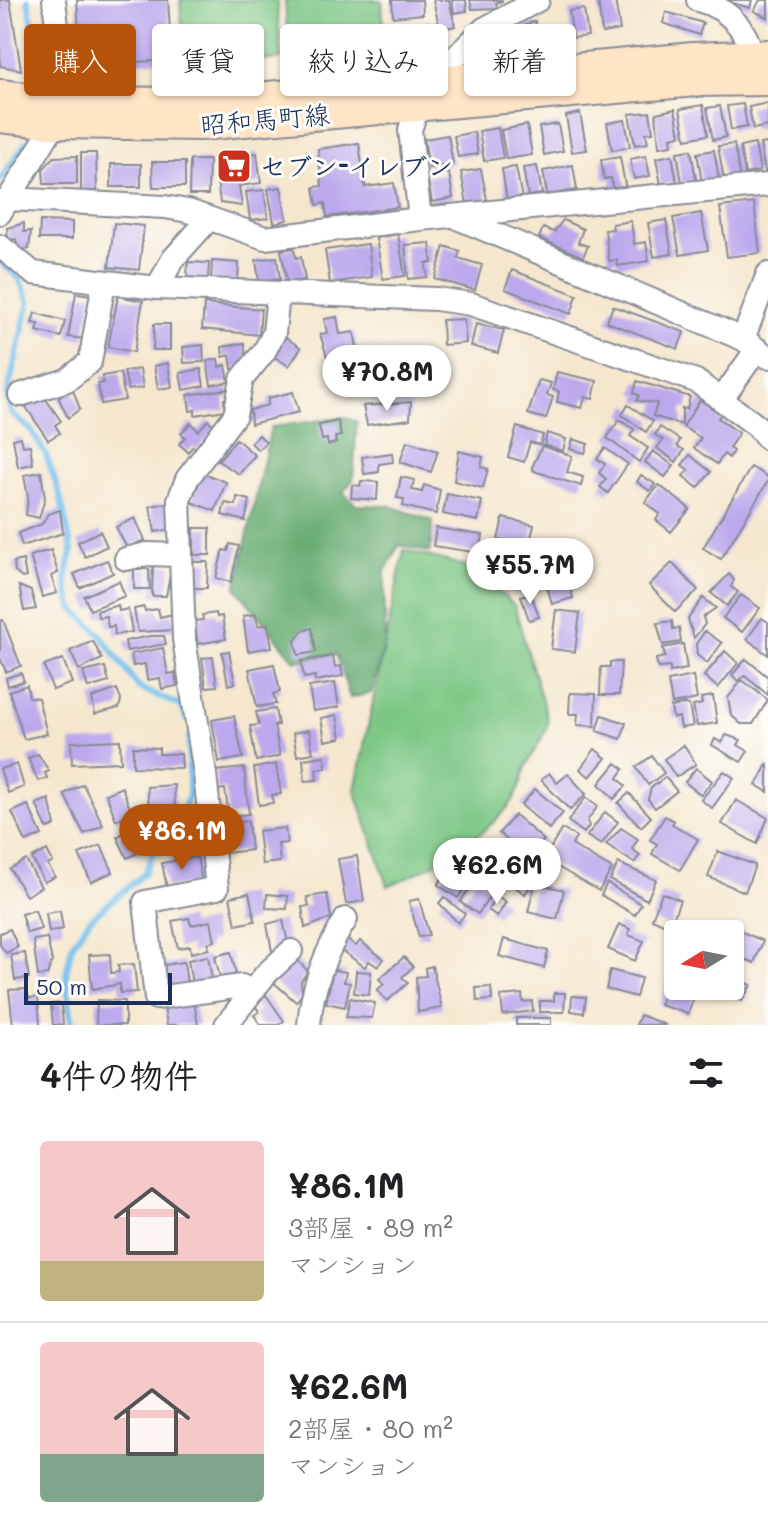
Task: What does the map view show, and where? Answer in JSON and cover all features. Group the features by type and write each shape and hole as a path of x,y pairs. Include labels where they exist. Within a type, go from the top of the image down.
{"main road":[{"name":"昭和馬町線","path":"448,92 761,67"},
{"name":"昭和馬町線","path":"0,95 56,112"},
{"name":"昭和馬町線","path":"0,117 56,112 200,125 410,96"}],"street":[{"path":"54,0 62,71 56,112 4,206 165,207 265,238 420,219 768,185"},
{"path":"448,68 484,29 538,0"},
{"path":"698,0 721,6 745,32 761,67"},
{"path":"420,219 410,130 423,96"},
{"path":"456,217 756,348"},
{"path":"157,288 173,259 209,219"},
{"path":"0,246 33,273 104,282 157,288 400,297 471,304 696,381 757,426 768,439"},
{"path":"722,399 756,348 768,274"},
{"path":"20,395 67,380 90,362 104,282"},
{"path":"242,986 156,998 145,902 217,888 205,774 184,639 179,500 187,479 235,415 242,379 264,352 274,333 278,294"},
{"path":"126,559 147,554 179,555"},
{"path":"309,1025 311,997 329,946 346,919"},
{"path":"226,1025 266,974 291,951"}],"green space":[{"path":"180,0 277,0 280,59 264,60 264,24 182,24"},
{"path":"285,0 382,0 383,24 287,24"},
{"path":"345,417 357,422 353,480 343,492 356,505 391,506 433,521 430,552 399,545 385,571 385,643 371,693 350,698 336,654 295,661 236,588 271,427"},
{"path":"404,550 486,571 488,583 514,605 548,721 514,799 490,826 457,850 388,886 355,790"}],"building":[{"path":"0,0 10,0 21,70 0,66"},
{"path":"77,0 168,0 170,24 152,24 152,61 136,62 136,24 78,24"},
{"path":"392,0 422,0 423,14 393,17"},
{"path":"433,0 449,0 455,26 448,28 448,24 439,24"},
{"path":"452,0 466,0 467,11 454,13"},
{"path":"470,0 502,1 496,3 497,8 472,9"},
{"path":"598,0 615,0 620,30 602,33"},
{"path":"723,0 752,0 750,8"},
{"path":"760,0 768,0 768,18 754,11"},
{"path":"584,9 588,36 576,38 576,24 571,24 569,11"},
{"path":"666,12 703,23 699,35 663,23"},
{"path":"768,103 768,126 753,129 749,107"},
{"path":"743,104 747,127 731,130 727,106"},
{"path":"703,105 708,135 686,139 680,109"},
{"path":"720,106 726,137 713,140 707,108"},
{"path":"675,109 680,135 671,137 672,145 659,147 656,113"},
{"path":"650,112 653,132 646,133 648,143 635,145 629,114"},
{"path":"580,113 587,150 572,152 566,116"},
{"path":"625,120 630,147 612,150 607,123"},
{"path":"558,124 563,151 544,155 539,127"},
{"path":"527,125 532,155 506,159 501,130"},
{"path":"498,128 503,158 484,161 479,131"},
{"path":"474,132 478,154 458,157 454,136"},
{"path":"448,135 453,164 429,168 424,139"},
{"path":"359,143 365,187 394,183 398,207 327,217 325,203 317,205 314,187 322,186 318,149"},
{"path":"768,143 768,171 765,171 760,144"},
{"path":"734,144 740,178 724,180 718,146"},
{"path":"755,144 760,171 745,174 740,147"},
{"path":"691,150 696,180 682,183 677,152"},
{"path":"714,150 719,179 702,182 697,153"},
{"path":"81,153 96,153 97,191 81,191"},
{"path":"257,153 261,183 239,186 242,206 220,203 214,158"},
{"path":"672,155 677,182 661,185 656,158"},
{"path":"77,156 77,184 44,184 43,169 54,157"},
{"path":"646,156 650,176 634,179 630,159"},
{"path":"620,157 626,190 613,192 611,178 604,179 601,160"},
{"path":"190,160 209,160 208,195 189,195"},
{"path":"152,162 185,162 185,187 153,187"},
{"path":"111,164 141,164 141,187 111,187"},
{"path":"573,165 577,190 547,195 543,171"},
{"path":"537,166 542,194 528,196 523,168"},
{"path":"516,167 522,199 507,201 502,169"},
{"path":"481,169 487,200 467,204 461,172"},
{"path":"449,173 453,198 432,202 427,176"},
{"path":"281,187 287,220 274,223 268,189"},
{"path":"264,190 268,218 250,220 246,192"},
{"path":"754,203 760,253 727,257 720,207"},
{"path":"701,213 708,250 680,255 673,218"},
{"path":"563,220 583,229 578,243 588,246 583,257 539,238 543,228 554,232"},
{"path":"666,220 672,254 654,257 648,223"},
{"path":"40,221 72,222 72,239 39,239"},
{"path":"631,221 634,244 646,242 649,261 618,266 617,260 609,261 605,230 613,229 612,224"},
{"path":"24,223 24,232 31,231 29,249 18,250 16,239 8,240 7,228"},
{"path":"114,223 144,226 139,270 109,267"},
{"path":"398,234 405,276 383,279 376,238"},
{"path":"430,243 432,263 426,263 427,277 408,279 405,245"},
{"path":"368,244 372,277 330,283 325,250"},
{"path":"444,246 460,251 458,258 482,265 475,290 435,279"},
{"path":"294,248 296,258 301,257 305,280 287,283 281,250"},
{"path":"277,257 280,279 259,282 256,260"},
{"path":"212,261 239,263 238,281 211,280"},
{"path":"188,262 209,263 208,279 187,277"},
{"path":"512,270 577,295 571,314 505,289"},
{"path":"76,293 92,295 84,339 68,337"},
{"path":"118,296 143,301 134,352 108,347"},
{"path":"204,304 261,309 259,335 202,329"},
{"path":"613,306 684,332 678,349 607,322"},
{"path":"35,313 65,321 61,337 37,331 39,324 32,323"},
{"path":"337,317 340,334 354,332 358,351 328,360 320,334 327,333 324,319"},
{"path":"464,319 466,343 443,345 442,320"},
{"path":"154,324 170,324 170,350 153,350"},
{"path":"476,324 504,330 498,353 471,346"},
{"path":"285,337 301,348 289,366 273,356"},
{"path":"244,343 248,367 232,369 230,355 223,357 222,347"},
{"path":"203,345 204,362 184,363 183,347"},
{"path":"218,359 219,367 226,365 229,382 211,385 207,361"},
{"path":"168,363 172,387 158,389 154,366"},
{"path":"140,369 143,388 128,390 124,371"},
{"path":"201,369 204,386 183,390 180,373"},
{"path":"557,372 597,381 593,399 585,397 582,408 557,402 559,391 553,390"},
{"path":"120,373 125,400 101,404 98,384 103,383 102,376"},
{"path":"539,380 551,383 547,395 553,397 546,419 528,414"},
{"path":"637,381 690,397 687,409 682,408 682,425 653,416 657,403 637,401 639,395 634,393"},
{"path":"228,389 229,398 224,399 225,410 195,415 195,410 190,411 188,395"},
{"path":"73,390 80,409 68,418 58,397"},
{"path":"293,392 299,412 251,424 250,410 268,405 268,398"},
{"path":"43,395 61,421 55,425 60,433 48,440 26,407"},
{"path":"700,400 721,414 718,418 739,433 729,448 733,451 729,458 724,454 717,464 694,448 701,438 683,427"},
{"path":"411,402 410,419 367,425 363,406"},
{"path":"628,405 653,421 646,432 622,415"},
{"path":"208,420 216,427 197,449 193,446 188,452 179,444 185,437 181,433 191,423 198,431"},
{"path":"619,420 634,429 630,436 648,448 639,462 607,438"},
{"path":"338,421 341,436 335,437 336,443 328,445 327,439 322,440 319,425"},
{"path":"517,427 543,435 540,445 530,442 524,462 508,457"},
{"path":"660,427 680,440 677,446 684,450 676,462 657,448 663,440 655,435"},
{"path":"547,433 566,439 563,451 544,445"},
{"path":"259,435 266,442 258,450 251,443"},
{"path":"21,437 23,446 30,445 33,464 18,467 13,439"},
{"path":"236,439 255,455 239,474 218,461"},
{"path":"573,439 588,444 585,453 570,449"},
{"path":"407,441 438,451 431,472 400,462"},
{"path":"542,446 572,456 567,472 583,477 581,486 534,471 532,467"},
{"path":"605,448 628,464 608,493 600,487 606,479 599,473 605,464 597,459"},
{"path":"459,451 483,457 481,467 488,469 483,488 454,481"},
{"path":"653,451 674,466 665,477 645,462"},
{"path":"392,453 393,462 379,464 379,472 364,474 362,457"},
{"path":"690,455 711,472 698,488 683,476 689,470 682,465"},
{"path":"751,467 768,477 768,481 721,559 703,548"},
{"path":"41,472 45,498 39,518 26,515 28,497 24,475"},
{"path":"203,473 226,482 215,511 191,502"},
{"path":"641,475 655,484 650,491 637,482"},
{"path":"401,477 414,480 412,490 422,492 424,485 440,490 436,514 403,506 404,499 397,498"},
{"path":"361,481 378,482 377,500 351,498 352,485 360,486"},
{"path":"659,485 690,509 671,532 656,520 660,514 645,502"},
{"path":"447,494 482,501 478,521 443,514"},
{"path":"237,497 250,500 245,521 222,515 225,503 236,505"},
{"path":"168,503 173,529 155,532 150,506"},
{"path":"60,510 63,533 22,546 18,533 42,524 48,514"},
{"path":"135,518 145,540 127,548 116,527"},
{"path":"503,518 534,525 529,546 498,540"},
{"path":"194,528 210,528 210,555 194,555"},
{"path":"436,528 483,535 480,553 433,546"},
{"path":"100,531 107,546 85,557 78,542"},
{"path":"230,544 239,546 231,582 216,578 223,550 228,551"},
{"path":"51,550 58,573 51,576 57,593 42,597 30,556"},
{"path":"23,560 26,577 22,578 15,572 14,562"},
{"path":"107,560 113,573 80,588 74,574"},
{"path":"509,560 530,570 522,587 500,577"},
{"path":"193,562 208,562 207,588 192,588"},
{"path":"672,563 698,590 675,612 649,585"},
{"path":"153,565 172,565 166,596 152,596"},
{"path":"134,569 149,569 150,589 134,589"},
{"path":"565,569 573,598 552,604 544,575"},
{"path":"729,574 734,580 731,587 738,592 727,606 711,593"},
{"path":"119,581 125,596 90,610 84,596"},
{"path":"19,586 31,591 36,609 24,611"},
{"path":"531,593 539,617 529,620 521,596"},
{"path":"741,595 760,608 742,632 723,618"},
{"path":"703,598 716,608 703,617 705,624 694,638 688,619"},
{"path":"118,605 119,611 128,609 132,632 115,635 114,626 108,627 106,616 98,617 97,611"},
{"path":"144,607 145,611 158,609 160,617 173,614 176,630 138,632 134,609"},
{"path":"556,610 580,613 575,652 551,649"},
{"path":"216,613 217,617 222,616 226,639 198,644 194,621 203,620 202,615"},
{"path":"256,614 258,626 268,624 272,647 248,651 243,616"},
{"path":"762,618 768,622 768,655 747,639"},
{"path":"3,620 21,666 6,672 0,658 0,621"},
{"path":"672,621 673,629 679,628 681,642 663,645 657,623"},
{"path":"312,628 316,652 298,655 295,641 302,631"},
{"path":"705,631 722,643 707,663 697,655 696,644"},
{"path":"164,636 166,644 127,651 125,641"},
{"path":"93,641 102,659 79,670 70,651"},
{"path":"683,644 687,669 670,672 670,667 658,668 656,659 665,657 663,648"},
{"path":"163,648 168,674 175,673 177,686 162,689 160,678 147,680 145,664 133,666 131,654"},
{"path":"229,651 235,683 228,685 222,652"},
{"path":"725,651 738,663 718,688 704,676"},
{"path":"333,656 335,667 341,666 343,676 315,681 315,676 304,678 301,661"},
{"path":"213,657 217,686 206,687 202,658"},
{"path":"63,659 72,683 53,690 44,666"},
{"path":"746,659 768,677 768,695 745,676 738,681 732,675"},
{"path":"610,662 621,662 619,695 600,695 601,667 610,667"},
{"path":"274,664 280,692 273,694 276,704 257,707 249,669"},
{"path":"105,667 109,682 88,688 83,672"},
{"path":"21,673 24,681 8,686 6,678"},
{"path":"693,676 697,699 672,704 668,681"},
{"path":"742,680 768,700 753,724 741,724 731,715 728,698"},
{"path":"335,683 339,707 313,711 309,687"},
{"path":"27,685 29,697 38,698 47,734 24,739 9,691"},
{"path":"117,689 121,700 119,708 95,714 92,698"},
{"path":"570,693 596,694 595,726 577,725 578,714 569,714"},
{"path":"713,696 717,723 697,726 693,706 702,704 701,698"},
{"path":"689,705 693,726 681,728 679,717 673,718 671,707"},
{"path":"275,709 278,725 274,725 280,756 256,761 250,726 259,725 256,712"},
{"path":"337,715 341,738 325,741 321,718"},
{"path":"602,715 626,723 621,739 597,731"},
{"path":"234,716 243,758 219,762 212,720"},
{"path":"309,730 313,753 297,756 293,733"},
{"path":"726,735 741,740 738,745 748,751 741,762 712,745 715,739 722,743"},
{"path":"120,740 121,762 72,764 71,742"},
{"path":"684,745 696,764 676,777 664,759"},
{"path":"133,747 159,748 159,754 181,754 182,768 133,767"},
{"path":"595,749 606,758 590,777 580,769"},
{"path":"38,754 49,771 45,773 47,778 38,781 28,758"},
{"path":"325,756 326,768 316,769 317,780 305,781 303,759"},
{"path":"652,756 664,773 648,785 636,767"},
{"path":"616,763 624,769 618,778 626,786 614,799 599,784"},
{"path":"768,763 768,792 756,785"},
{"path":"17,764 24,787 8,793 0,769"},
{"path":"276,764 281,794 272,795 273,803 259,805 254,768"},
{"path":"244,768 249,814 229,816 225,789 217,790 215,771"},
{"path":"696,768 712,781 701,795 685,782"},
{"path":"724,771 734,778 712,808 701,800"},
{"path":"549,773 557,783 568,774 586,794 570,810 541,780"},
{"path":"665,777 677,791 655,808 648,799 651,788"},
{"path":"83,784 103,825 84,834 64,794"},
{"path":"174,785 175,807 149,808 147,787"},
{"path":"122,787 132,814 116,820 106,794"},
{"path":"535,789 563,813 549,829 521,805"},
{"path":"629,793 651,817 641,827 618,803"},
{"path":"586,797 598,806 587,821 589,826 584,833 568,821"},
{"path":"49,799 55,826 47,828 36,804"},
{"path":"736,800 768,818 757,844 722,824"},
{"path":"28,805 42,835 26,842 12,812"},
{"path":"197,807 201,830 185,833 192,808"},
{"path":"605,812 618,822 601,845 587,836"},
{"path":"515,815 544,840 535,851 541,855 537,861 525,853 529,848 521,841 515,847 499,833"},
{"path":"665,816 674,821 672,824 698,839 680,870 652,854 657,844 650,840"},
{"path":"248,821 251,850 226,853 222,824"},
{"path":"133,828 144,850 127,858 117,837"},
{"path":"285,828 287,843 278,844 280,862 262,864 258,831"},
{"path":"621,828 638,839 632,849 640,855 634,863 606,844"},
{"path":"562,829 576,837 572,845 612,869 599,891 544,859"},
{"path":"101,845 113,872 91,882 79,854"},
{"path":"484,845 493,853 498,847 505,853 487,875 471,862"},
{"path":"47,850 53,862 48,865 55,877 44,882 32,858"},
{"path":"718,851 755,865 745,892 708,877"},
{"path":"357,856 364,901 346,904 338,859"},
{"path":"197,857 202,882 167,888 162,863"},
{"path":"516,859 536,878 525,894 500,876 510,861"},
{"path":"26,860 41,887 26,896 10,869"},
{"path":"618,863 656,880 647,900 610,880"},
{"path":"451,865 471,878 458,898 438,885"},
{"path":"476,879 493,891 478,914 460,902"},
{"path":"535,883 564,890 557,919 528,912"},
{"path":"607,883 641,904 635,915 601,895"},
{"path":"249,893 255,921 236,925 230,897"},
{"path":"662,893 680,900 673,920 664,920 664,924 652,919"},
{"path":"267,894 288,896 287,909 266,908"},
{"path":"327,894 331,918 305,928 302,907 309,906 307,897"},
{"path":"497,896 506,902 497,916 488,910"},
{"path":"444,897 465,914 458,923 439,903"},
{"path":"419,899 429,935 419,937 409,901"},
{"path":"35,910 41,929 27,933 21,914"},
{"path":"60,911 63,929 49,932 46,913"},
{"path":"189,918 191,925 211,921 215,941 208,943 209,949 191,953 190,946 178,948 172,921"},
{"path":"283,920 289,947 276,949 277,956 273,957 267,924"},
{"path":"619,924 630,929 628,935 644,941 635,961 608,949"},
{"path":"10,929 18,947 6,953 0,945 0,933"},
{"path":"744,933 763,941 754,963 744,959"},
{"path":"47,938 52,961 47,975 38,976 33,940"},
{"path":"345,938 356,946 360,941 384,959 378,967 369,961 365,967 338,948"},
{"path":"504,939 548,951 544,968 499,956"},
{"path":"231,952 236,974 220,978 215,956"},
{"path":"25,953 29,978 15,980 11,955"},
{"path":"110,954 111,973 119,972 118,965 134,964 137,992 120,993 120,984 92,989 89,955"},
{"path":"208,956 212,980 192,984 188,960"},
{"path":"404,957 413,967 402,977 408,983 387,1001 377,990 384,984 379,979"},
{"path":"295,958 308,971 301,981 302,994 296,1002 272,981"},
{"path":"184,962 187,983 167,986 164,965"},
{"path":"432,966 442,1008 418,1012 416,977 426,976 425,968"},
{"path":"333,970 346,972 344,982 350,983 345,1007 326,1003"},
{"path":"610,970 641,978 636,997 606,989"},
{"path":"356,971 371,972 369,995 354,993"},
{"path":"744,982 751,985 744,997"},
{"path":"491,987 492,1000 477,1001 476,988"},
{"path":"26,989 29,998 38,997 40,1025 13,1025 9,990"},
{"path":"554,993 565,993 564,1012 540,1012 540,1001 554,1001"},
{"path":"664,993 664,1000 693,1000 688,1014 660,1005"},
{"path":"522,994 523,1002 532,1001 533,1011 503,1015 501,996"},
{"path":"266,995 284,1021 278,1025 261,1025 254,1015 259,1012 254,1003"},
{"path":"572,996 586,997 584,1013 571,1011"},
{"path":"350,998 375,1003 372,1018 346,1017"},
{"path":"97,1000 125,1001 125,1025 96,1025"},
{"path":"194,1002 198,1025 167,1025 164,1007"},
{"path":"61,1003 63,1025 53,1025 51,1004"},
{"path":"640,1015 666,1025 636,1025"},
{"path":"516,1018 551,1018 551,1025 516,1025"}],"waterway":[{"path":"28,0 32,24"},
{"path":"0,180 26,142"},
{"path":"0,262 19,278 29,302 7,396 11,413 32,431 46,455 60,495 72,551 66,580 72,607 101,635 139,688 181,706 187,719"},
{"path":"72,1025 66,974 72,945 90,919 144,874 156,846 182,813 189,795 189,737"}],"place":[{"name":"セブン-イレブン","path":"234,166"}]}
